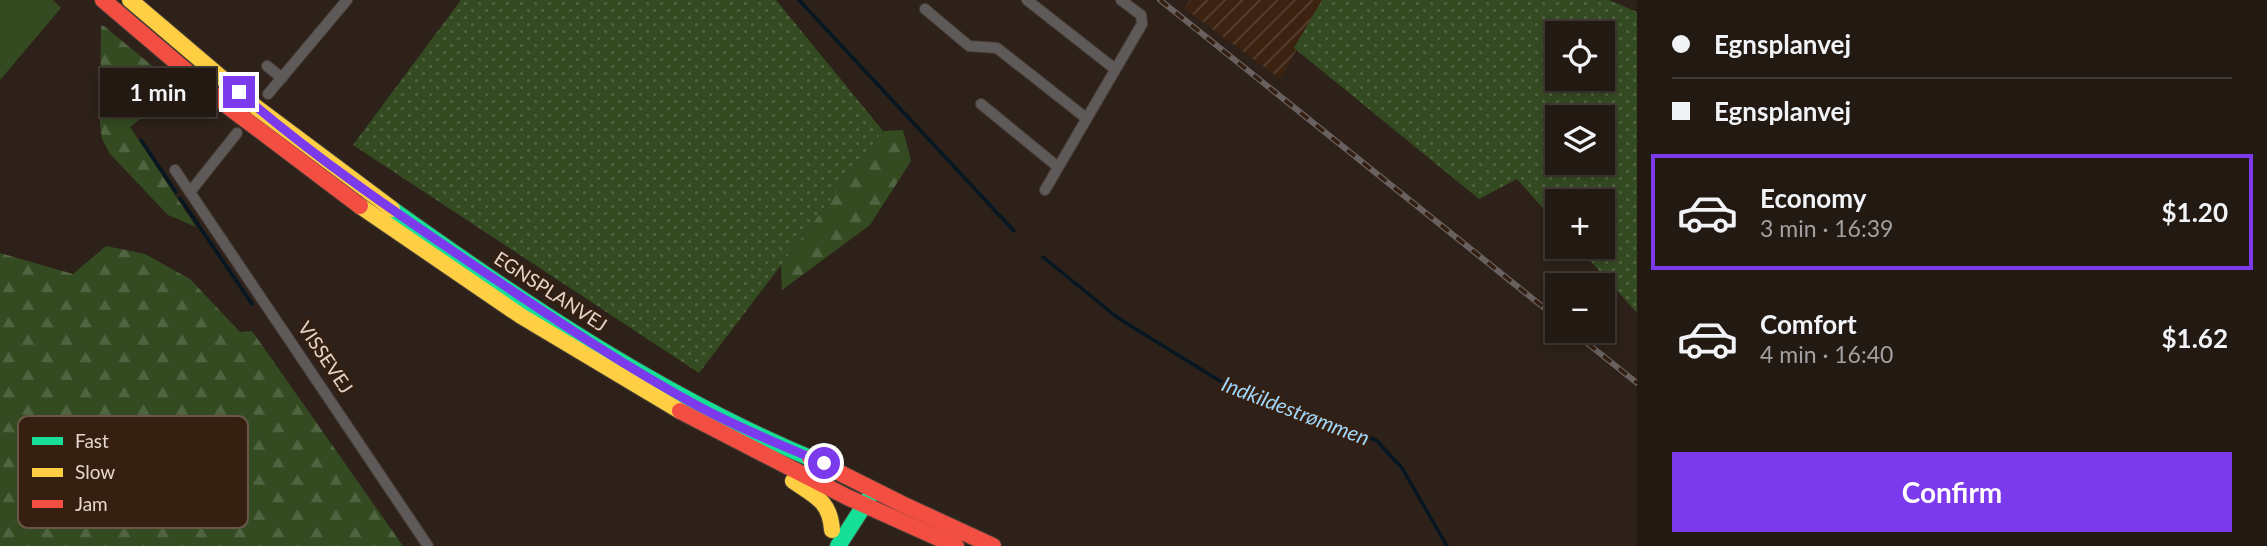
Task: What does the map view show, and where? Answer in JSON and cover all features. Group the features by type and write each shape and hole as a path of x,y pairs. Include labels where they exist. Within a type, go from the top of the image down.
{"main road":[{"name":"EGNSPLANVEJ","path":"103,0 247,121 397,233 556,340 742,447 847,498 869,498 976,537 993,546"},
{"name":"EGNSPLANVEJ","path":"130,0 257,108 343,174 564,326 698,406 856,480 869,498 956,546"},
{"path":"742,447 827,504 831,512 830,538"},
{"path":"830,538 856,480"},
{"path":"838,546 869,498"}],"street":[{"path":"268,94 347,0"},
{"path":"1027,0 1115,69"},
{"path":"1045,190 1142,24 1141,15 1121,0"},
{"path":"925,9 969,46 997,48 1086,118"},
{"path":"267,66 282,78"},
{"path":"981,104 1058,167"},
{"path":"190,192 237,133"},
{"name":"VISSEVEJ","path":"174,170 428,546"}],"shaded area":[{"path":"1190,0 1325,0 1280,79 1184,8"}],"green space":[{"path":"0,0 53,0 61,8 0,80"},
{"path":"461,0 776,0 883,131 699,373 353,145"},
{"path":"1322,0 1609,0 1637,12 1637,313 1615,288 1615,273 1601,273 1589,259 1615,259 1615,189 1545,189 1545,210 1517,179 1479,199 1294,48"},
{"path":"101,26 179,88 130,127 196,227 168,215 110,154 102,139"},
{"path":"903,130 911,161 870,225 782,290 781,265 883,131"},
{"path":"106,246 145,254 190,279 240,332 252,331 403,546 0,546 0,253 73,274"}],"waterway":[{"name":"Indkildestrømmen","path":"799,0 1014,231"},
{"path":"141,140 176,192"},
{"path":"180,198 252,304"},
{"name":"Indkildestrømmen","path":"1043,257 1118,318 1220,381 1310,418 1376,440 1402,468 1447,546"}],"railway":[{"path":"1160,0 1545,309"},
{"path":"1587,343 1637,383"}],"traffic: fast":[{"path":"392,209 491,279 646,376 700,406 810,458"},
{"path":"838,546 869,498"}],"traffic: slow":[{"path":"130,0 257,108 392,209"},
{"path":"360,206 521,316 680,411"},
{"path":"793,481 825,506 832,530"}],"traffic: jam":[{"path":"103,0 230,108 360,206"},
{"path":"680,411 847,497 956,546"},
{"path":"810,458 993,546"}],"route":[{"path":"239,92 343,174 564,326 698,406 751,433 824,463"}]}
